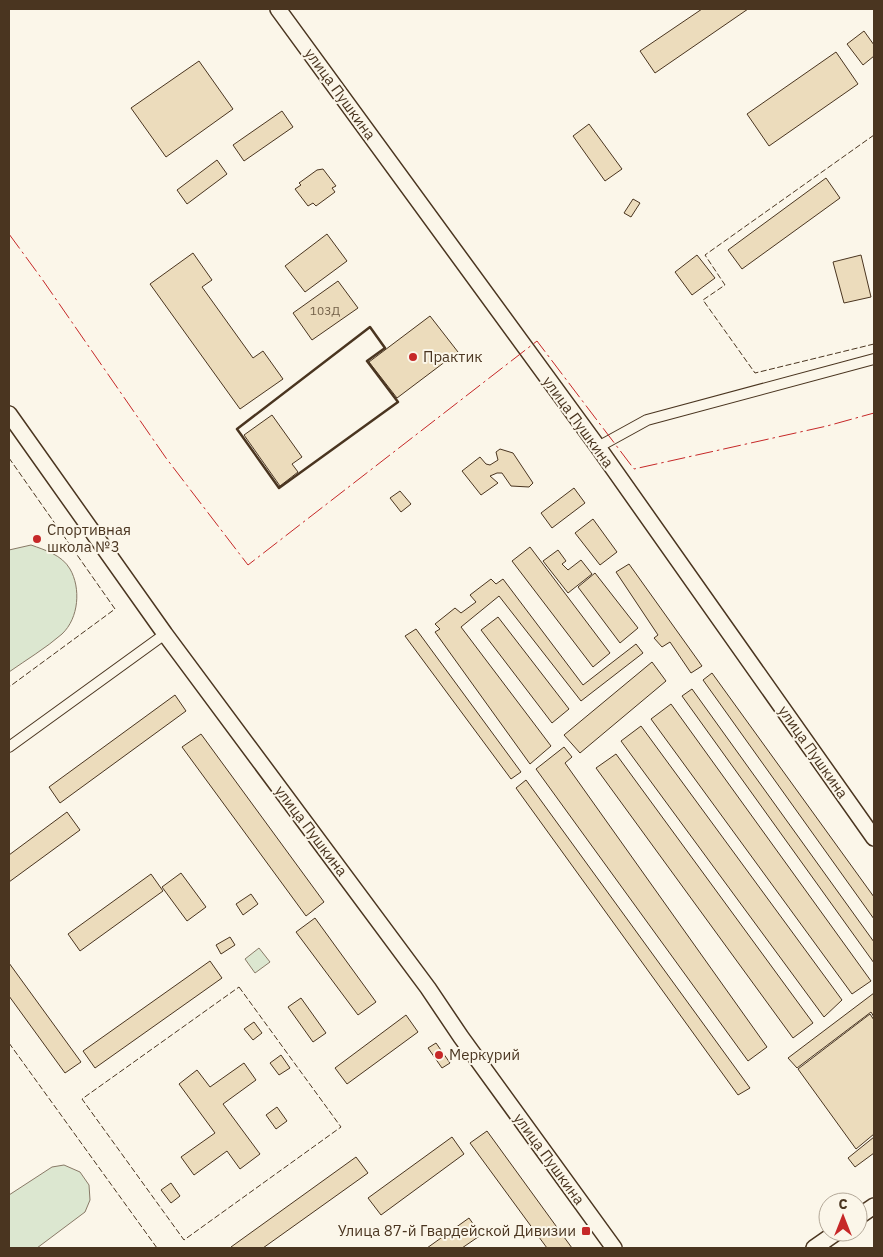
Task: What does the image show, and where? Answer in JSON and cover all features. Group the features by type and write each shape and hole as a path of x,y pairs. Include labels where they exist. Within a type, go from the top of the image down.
{"street":[{"name":"улица Пушкина","path":"278,9 598,448 874,838"},
{"path":"598,448 647,420 874,359"},
{"name":"улица Пушкина","path":"9,414 165,634 428,988 461,1037 614,1248"},
{"path":"9,747 165,634"}],"green space":[{"path":"31,545 53,554 67,564 76,585 75,611 72,620 62,634 9,672 9,550"},
{"path":"259,948 270,962 255,973 245,959"},
{"path":"64,1165 80,1172 89,1185 90,1200 85,1212 37,1248 9,1248 9,1195 52,1167"}],"building":[{"path":"702,9 748,9 655,73 640,51"},
{"path":"864,31 874,45 874,56 863,65 847,44"},
{"path":"836,52 858,84 769,146 747,114"},
{"path":"199,61 233,109 166,157 131,108"},
{"path":"282,111 293,127 244,161 233,145"},
{"path":"589,124 622,169 605,181 573,136"},
{"path":"217,160 227,174 187,204 177,190"},
{"path":"323,169 336,186 332,188 335,192 316,206 313,203 308,206 295,189 301,185 299,183 317,170"},
{"path":"826,178 840,198 742,269 728,250"},
{"path":"633,199 640,203 631,217 624,213"},
{"path":"327,234 347,261 305,292 285,266"},
{"path":"193,253 212,280 202,287 253,358 263,351 283,379 240,409 150,284"},
{"path":"697,255 715,278 692,295 675,272"},
{"path":"861,255 871,297 844,303 833,262"},
{"path":"338,281 358,308 312,340 293,313"},
{"name":"Практик","path":"430,316 458,352 397,398 369,362"},
{"path":"272,415 302,457 292,464 298,472 280,486 244,435"},
{"path":"500,449 513,453 533,483 529,487 511,486 502,473 497,473 490,476 498,483 481,495 462,471 480,457 486,464 490,465 498,460 496,452"},
{"path":"574,488 585,503 552,528 541,513"},
{"path":"400,491 411,504 401,512 390,498"},
{"path":"593,519 617,552 600,565 575,533"},
{"path":"530,547 610,653 593,667 512,561"},
{"path":"558,550 566,561 562,564 568,570 581,560 592,574 568,593 543,561"},
{"path":"629,564 702,666 691,673 670,642 662,647 654,638 658,635 616,572"},
{"path":"595,573 638,628 620,643 578,587"},
{"path":"491,579 496,584 503,579 583,685 636,644 643,653 581,701 499,596 461,627 551,746 530,764 435,632 440,629 435,624 455,608 461,613 476,602 470,595"},
{"path":"498,617 569,709 552,723 481,630"},
{"path":"416,629 521,772 511,779 405,636"},
{"path":"652,662 666,681 580,753 564,735"},
{"path":"712,673 874,897 874,919 703,680"},
{"path":"692,689 874,942 874,963 682,696"},
{"path":"175,695 186,711 60,803 49,787"},
{"path":"671,704 871,981 852,994 651,719"},
{"path":"641,726 842,1000 824,1017 621,741"},
{"path":"201,734 324,902 306,916 182,747"},
{"path":"564,747 572,757 565,763 767,1047 748,1061 536,769"},
{"path":"616,754 813,1023 793,1038 596,768"},
{"path":"526,780 750,1088 738,1095 516,788"},
{"path":"67,812 80,830 9,882 9,855"},
{"path":"181,873 206,907 187,921 162,887"},
{"path":"151,874 163,891 80,951 68,934"},
{"path":"251,894 258,904 243,915 236,904"},
{"path":"315,918 376,1002 358,1015 296,932"},
{"path":"230,937 235,945 221,954 216,945"},
{"path":"210,961 222,978 95,1068 83,1051"},
{"path":"9,963 81,1062 65,1073 9,996"},
{"path":"874,993 874,1017 871,1012 797,1068 788,1058"},
{"path":"301,998 326,1033 313,1042 288,1007"},
{"path":"870,1014 874,1020 874,1134 856,1149 798,1069"},
{"path":"406,1015 418,1032 347,1084 335,1068"},
{"path":"254,1022 262,1033 253,1040 244,1029"},
{"name":"Меркурий","path":"436,1043 450,1063 442,1068 428,1048"},
{"path":"281,1055 290,1068 279,1075 270,1063"},
{"path":"244,1063 256,1080 223,1104 260,1154 240,1169 227,1151 194,1175 181,1157 215,1133 179,1084 197,1070 210,1087"},
{"path":"277,1107 287,1121 276,1129 266,1115"},
{"path":"487,1131 572,1248 547,1248 470,1143"},
{"path":"452,1137 464,1154 381,1215 368,1198"},
{"path":"874,1137 874,1153 855,1167 848,1158"},
{"path":"356,1157 368,1173 263,1248 231,1247"},
{"path":"171,1183 180,1196 171,1203 161,1190"},
{"path":"469,1218 481,1235 462,1248 427,1248"}],"fence":[{"path":"874,135 705,255 725,285 703,300 755,373 874,344"},
{"path":"9,458 115,609 9,687"},
{"path":"239,987 341,1127 184,1240 82,1099 239,987"},
{"path":"9,1043 157,1248"}],"wall":[{"path":"370,327 385,348 367,361 398,402 279,488 237,429 370,327"}],"power":[{"path":"9,234 166,458 248,565 537,341 634,469 827,426 874,413"}],"place":[{"name":"Практик","path":"413,357"},
{"name":"Спортивная школа №3","path":"37,539"},
{"name":"Меркурий","path":"439,1055"},
{"name":"Улица 87-й Гвардейской Дивизии","path":"586,1231"}]}
